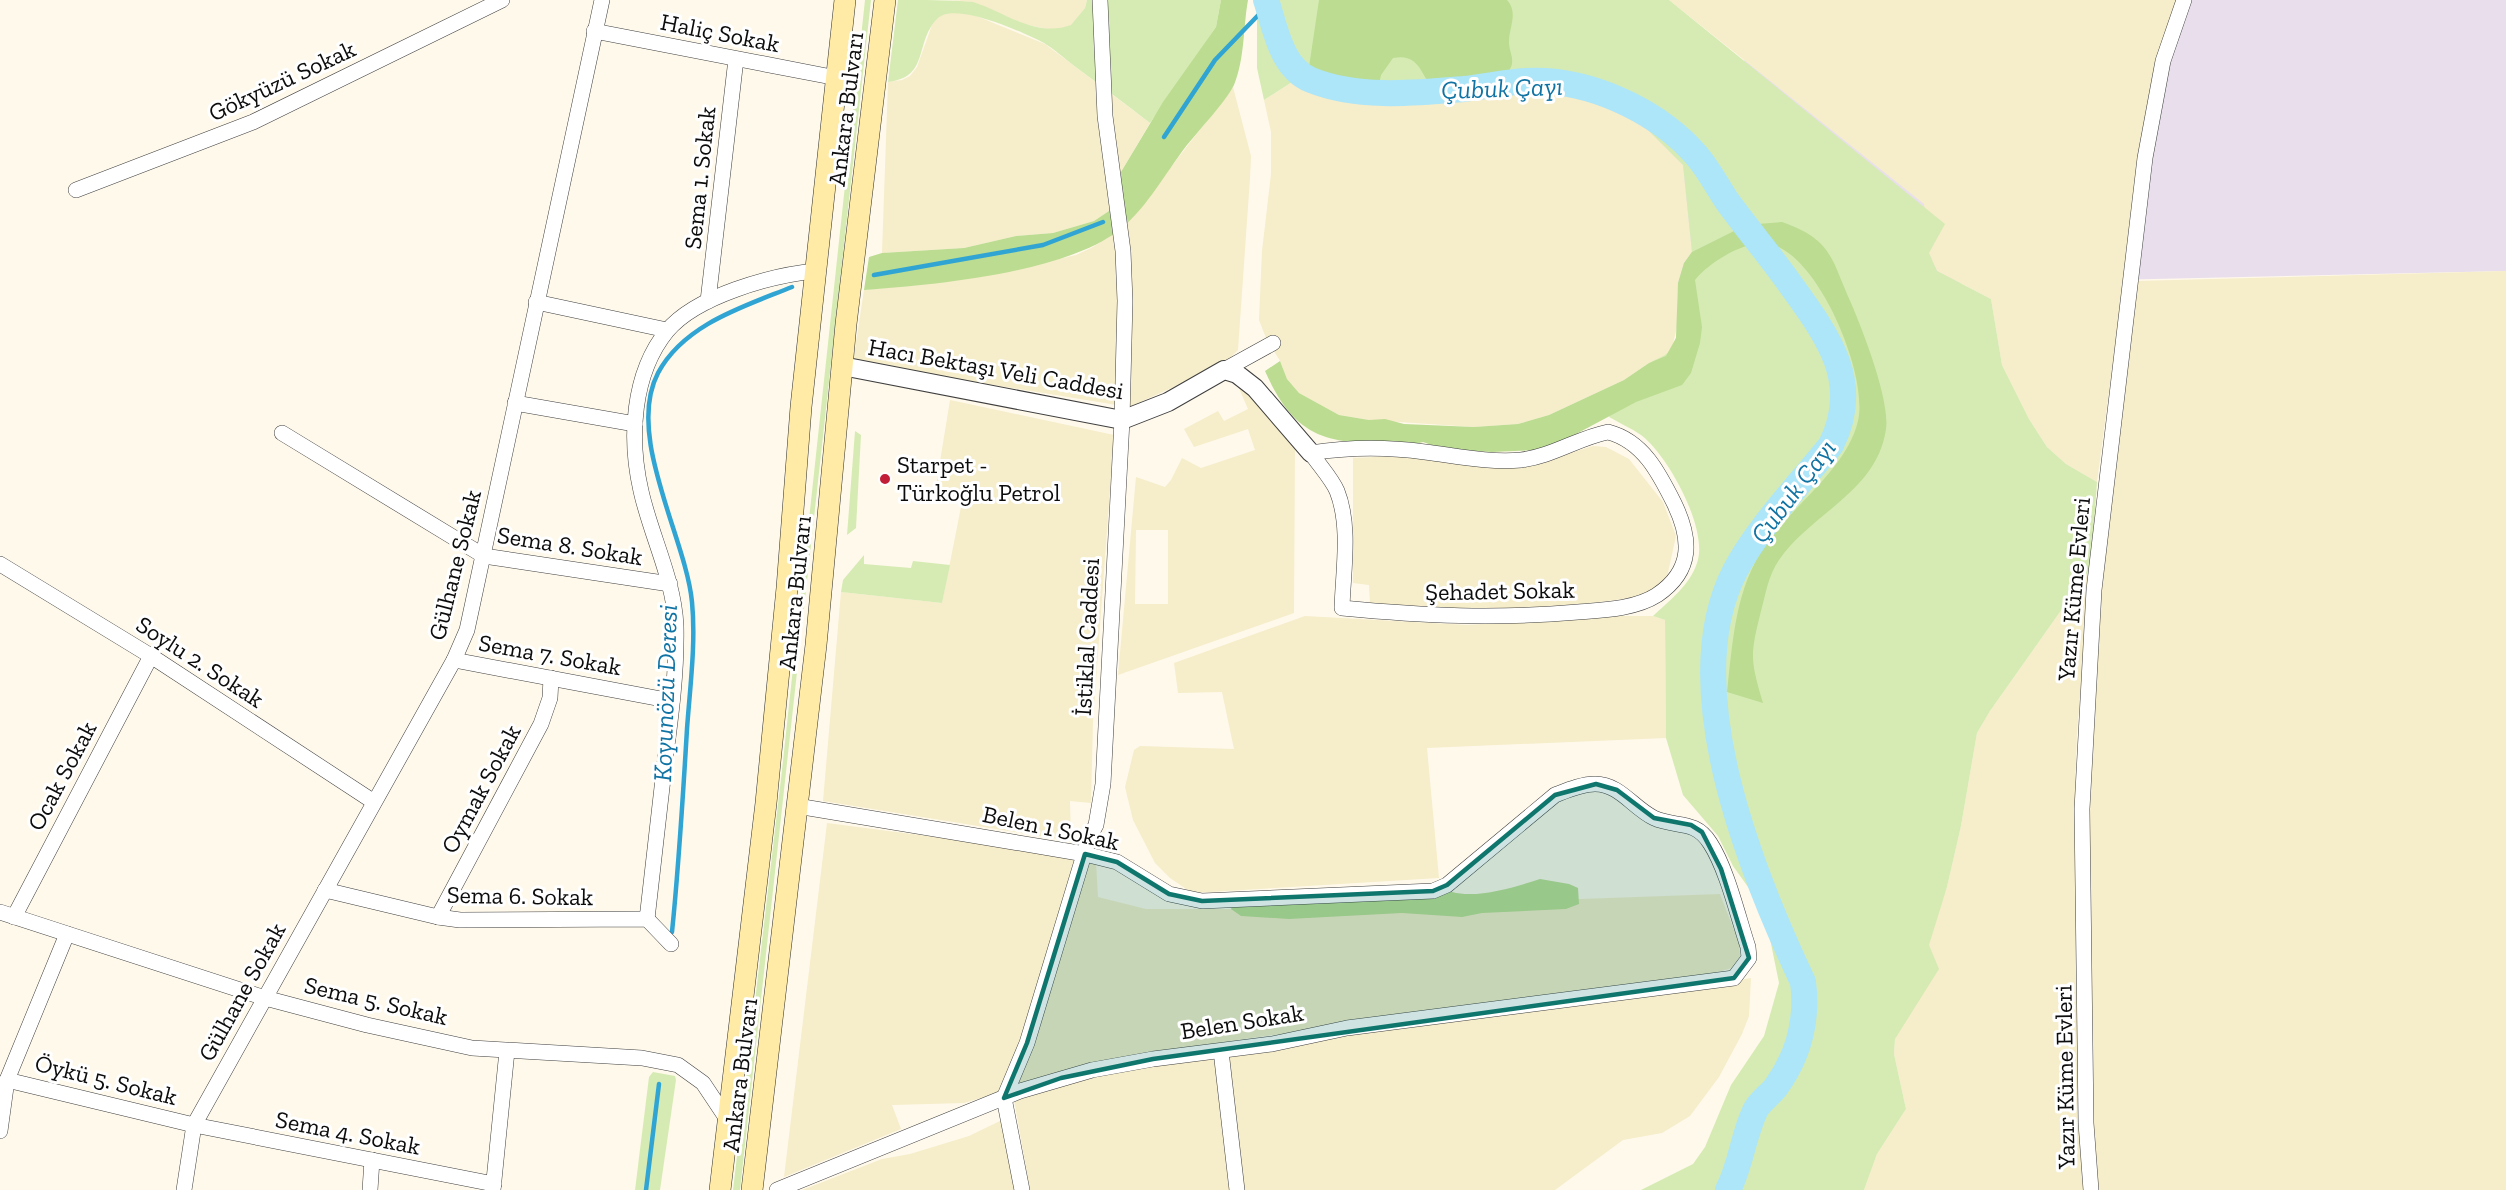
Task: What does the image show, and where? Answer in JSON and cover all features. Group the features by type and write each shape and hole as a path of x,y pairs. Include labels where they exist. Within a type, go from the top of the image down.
{"main road":[{"name":"Ankara Bulvarı","path":"720,1190 766,803 787,588 801,407 845,0"},
{"name":"Ankara Bulvarı","path":"752,1190 816,645 842,366 885,0"}],"street":[{"name":"Gökyüzü Sokak","path":"76,190 253,122 502,0"},
{"name":"Gülhane Sokak","path":"184,1190 194,1125 454,660 467,630 602,0"},
{"name":"İstiklal Caddesi","path":"1004,1098 1027,1042 1089,838 1096,825 1103,784 1122,420 1125,301 1122,251 1106,116 1100,0"},
{"name":"Yazır Küme Evleri","path":"2091,1190 2086,1123 2082,809 2094,590 2145,158 2163,61 2184,0"},
{"name":"Haliç Sokak","path":"594,31 837,78"},
{"name":"Sema 1. Sokak","path":"708,301 736,59"},
{"path":"671,944 647,919 676,656 674,606 670,584 648,523 640,487 635,424 642,379 650,359 668,330 708,301 759,281 816,271"},
{"path":"536,303 668,330"},
{"path":"1224,370 1273,343"},
{"name":"Hacı Bektaşı Veli Caddesi","path":"842,366 1122,420 1168,402 1224,370"},
{"path":"1224,370 1237,374 1255,388 1311,453"},
{"path":"515,403 635,424"},
{"name":"Şehadet Sokak","path":"1608,432 1619,435 1642,451 1653,465 1675,506 1688,539 1682,565 1673,580 1657,595 1639,603 1609,609 1529,616 1459,618 1342,608 1344,535 1340,503 1337,490 1311,453 1347,448 1389,449 1521,460 1552,453 1593,435 1608,432"},
{"name":"Sema 8. Sokak","path":"282,433 484,556 670,584"},
{"name":"Soylu 2. Sokak","path":"0,564 151,656 374,802"},
{"name":"Ocak Sokak","path":"7,915 151,656"},
{"name":"Sema 7. Sokak","path":"454,660 672,701"},
{"name":"Oymak Sokak","path":"438,917 541,724 550,698 551,678"},
{"name":"Belen 1 Sokak","path":"797,806 1085,854 1117,862 1169,894 1202,901 1433,891 1447,885 1556,795 1596,784 1617,790 1654,818 1672,824 1691,825 1711,844 1748,947 1749,958 1734,978"},
{"name":"Sema 6. Sokak","path":"325,890 438,917 507,920 647,919"},
{"name":"Sema 5. Sokak","path":"7,915 265,998 367,1025 472,1048 642,1058 678,1065 703,1083 729,1122"},
{"path":"0,1131 7,1080 67,934"},
{"name":"Belen Sokak","path":"777,1190 1004,1098 1052,1080 1092,1070 1272,1044 1347,1028 1734,978"},
{"path":"494,1187 507,1051"},
{"path":"1221,1051 1237,1190"},
{"name":"Öykü 5. Sokak","path":"7,1080 194,1125"},
{"path":"1004,1098 1022,1190"},
{"name":"Sema 4. Sokak","path":"194,1125 494,1187"},
{"path":"370,1190 372,1160"}],"highlighted area":[{"path":"1596,784 1617,790 1654,818 1691,825 1702,832 1721,869 1749,958 1734,978 1153,1059 1061,1078 1004,1098 1027,1043 1085,854 1117,862 1169,894 1202,901 1433,891 1447,885 1555,795"}],"shaded area":[{"path":"953,0 1087,0 1085,8 1071,26 1053,30 1027,25 971,2"},
{"path":"1669,0 2179,0 2140,156 2097,482 2066,464 2047,447 2029,419 2002,365 1991,299 1937,271 1929,254 1924,204"},
{"path":"1851,0 2506,0 2506,271 1326,298"},
{"path":"946,13 969,13 1045,44 1150,123 1121,172 1114,202 1109,211 1094,221 1053,233 1016,236 964,248 882,253 888,82 910,76 917,67 932,25 938,17"},
{"path":"1292,82 1329,94 1364,99 1548,88 1635,117 1683,165 1692,252 1684,263 1678,283 1677,327 1672,348 1666,356 1649,363 1624,380 1549,415 1518,424 1474,427 1369,420 1339,415 1299,393 1287,379 1259,320 1262,251 1271,174 1271,132 1264,100"},
{"path":"1233,87 1251,156 1238,350 1223,365 1129,407 853,362 864,290 943,282 1011,270 1076,255 1091,248 1120,230 1133,216"},
{"path":"2506,271 2506,1190 2095,1190 2089,843 2097,598 2136,281"},
{"path":"1242,385 1295,447 1294,613 1118,675 1136,477 1165,487 1182,458 1201,468 1255,450 1248,429 1194,447 1184,429 1218,411 1224,421 1248,409 1238,386","holes":["1136,530 1168,530 1168,604 1135,604"]},
{"path":"950,400 1114,435 1093,722 1091,803 1070,801 1071,841 823,801 841,592 942,603 962,502 942,497 936,486"},
{"path":"1593,446 1606,447 1629,459 1663,502 1676,536 1667,577 1656,589 1638,597 1535,610 1426,612 1370,603 1369,585 1353,583 1353,458 1396,456 1522,468"},
{"path":"2091,568 2077,732 2075,787 2079,1118 2085,1190 1864,1190 1877,1154 1906,1109 1894,1054 1895,1039 1947,887 1961,826 1977,733 1990,711"},
{"path":"1305,616 1467,625 1613,616 1653,616 1665,620 1666,738 1427,748 1439,878 1192,893 1170,878 1155,863 1133,820 1125,787 1134,750 1140,746 1234,749 1222,692 1178,693 1174,663"},
{"path":"827,823 996,845 1096,862 1098,897 1146,909 1303,909 1720,894 1739,943 1740,956 1732,968 1714,973 1223,1042 1081,1068 964,1103 892,1105 901,1129 784,1177"},
{"path":"1751,978 1749,1016 1742,1034 1719,1077 1690,1116 1662,1133 1623,1140 1555,1190 1030,1190 1014,1100 1064,1083 1160,1064 1337,1036 1616,1001"},
{"path":"1002,1120 1015,1190 802,1190 882,1159 910,1154 969,1136"}],"green space":[{"path":"865,0 871,0 740,1190 733,1190 782,770"},
{"path":"898,0 973,2 1033,26 1058,28 1071,25 1085,8 1087,0 1221,0 1216,27 1150,123 1044,43 989,20 958,13 946,14 937,19 930,28 916,66 901,79 888,82"},
{"path":"1221,0 1248,0 1242,54 1234,85 1160,184 1118,231 1094,245 1032,267 925,285 864,290 869,257 882,253 964,248 1016,236 1053,233 1094,221 1109,211 1114,202 1121,172 1163,102 1216,27"},
{"path":"1257,0 1669,0 1945,224 1929,253 1937,271 1991,299 2002,365 2029,419 2047,447 2066,464 2097,482 2091,568 1990,711 1977,733 1961,826 1947,887 1929,945 1939,969 1895,1039 1894,1054 1906,1109 1877,1154 1864,1190 1641,1190 1693,1164 1705,1147 1731,1085 1764,1036 1779,983 1770,939 1758,901 1733,866 1718,836 1683,795 1666,738 1665,620 1653,616 1684,585 1694,571 1699,549 1692,513 1674,476 1652,445 1637,432 1609,417 1632,383 1651,362 1671,350 1677,334 1680,277 1692,252 1683,165 1635,117 1548,88 1364,99 1329,94 1292,82 1264,100 1257,68"},
{"path":"1319,0 1507,0 1513,14 1509,40 1511,67 1507,73 1490,83 1440,95 1411,59 1393,58 1381,75 1376,98 1364,99 1357,92 1350,78 1316,78 1309,67"},
{"path":"1782,222 1811,236 1821,244 1834,263 1856,315 1880,384 1886,429 1880,451 1857,486 1792,543 1772,572 1753,648 1754,666 1763,703 1727,692 1737,615 1748,579 1766,544 1831,471 1852,439 1858,421 1859,401 1856,375 1848,347 1822,292 1806,269 1788,253 1770,244 1750,245 1718,260 1695,280 1702,327 1691,373 1682,385 1636,402 1561,442 1536,450 1492,452 1443,449 1423,442 1411,445 1361,443 1323,436 1306,427 1292,415 1278,396 1265,371 1280,361 1287,379 1299,393 1339,415 1369,420 1385,419 1404,424 1474,427 1518,424 1549,415 1624,380 1649,363 1666,356 1676,338 1678,283 1684,263 1692,252 1746,225"},
{"path":"855,431 861,435 856,528 847,535"},
{"path":"864,555 864,564 911,568 913,561 950,565 942,603 841,592 843,580"},
{"path":"1540,879 1569,884 1578,888 1579,904 1566,909 1482,913 1462,917 1402,913 1289,919 1241,916 1231,909 1236,896 1425,884 1436,885 1452,892 1473,894 1496,891"},
{"path":"653,1072 675,1076 676,1080 660,1190 635,1190 649,1077"}],"waterway":[{"name":"Çubuk Çayı","path":"1266,0 1276,34 1286,57 1301,74 1329,86 1367,92 1407,93 1546,81 1588,88 1629,104 1648,115 1666,127 1701,161 1727,201 1806,307 1829,343 1837,362 1842,381 1843,401 1840,423 1831,445 1755,538 1735,571 1719,618 1713,669 1717,724 1727,780 1762,889 1803,982 1804,996 1803,1024 1791,1063 1776,1087 1755,1111 1728,1190"},
{"name":"Koyunözü Deresi","path":"1164,137 1215,60 1268,5"},
{"name":"Koyunözü Deresi","path":"874,275 1043,245 1103,222"},
{"name":"Koyunözü Deresi","path":"672,932 692,665 693,618 687,576 653,456 649,426 650,398 658,373 669,356 699,329 736,310 792,287"},
{"name":"Koyunözü Deresi","path":"646,1190 659,1084"}],"place":[{"name":"Starpet - Türkoğlu Petrol","path":"885,479"}]}
